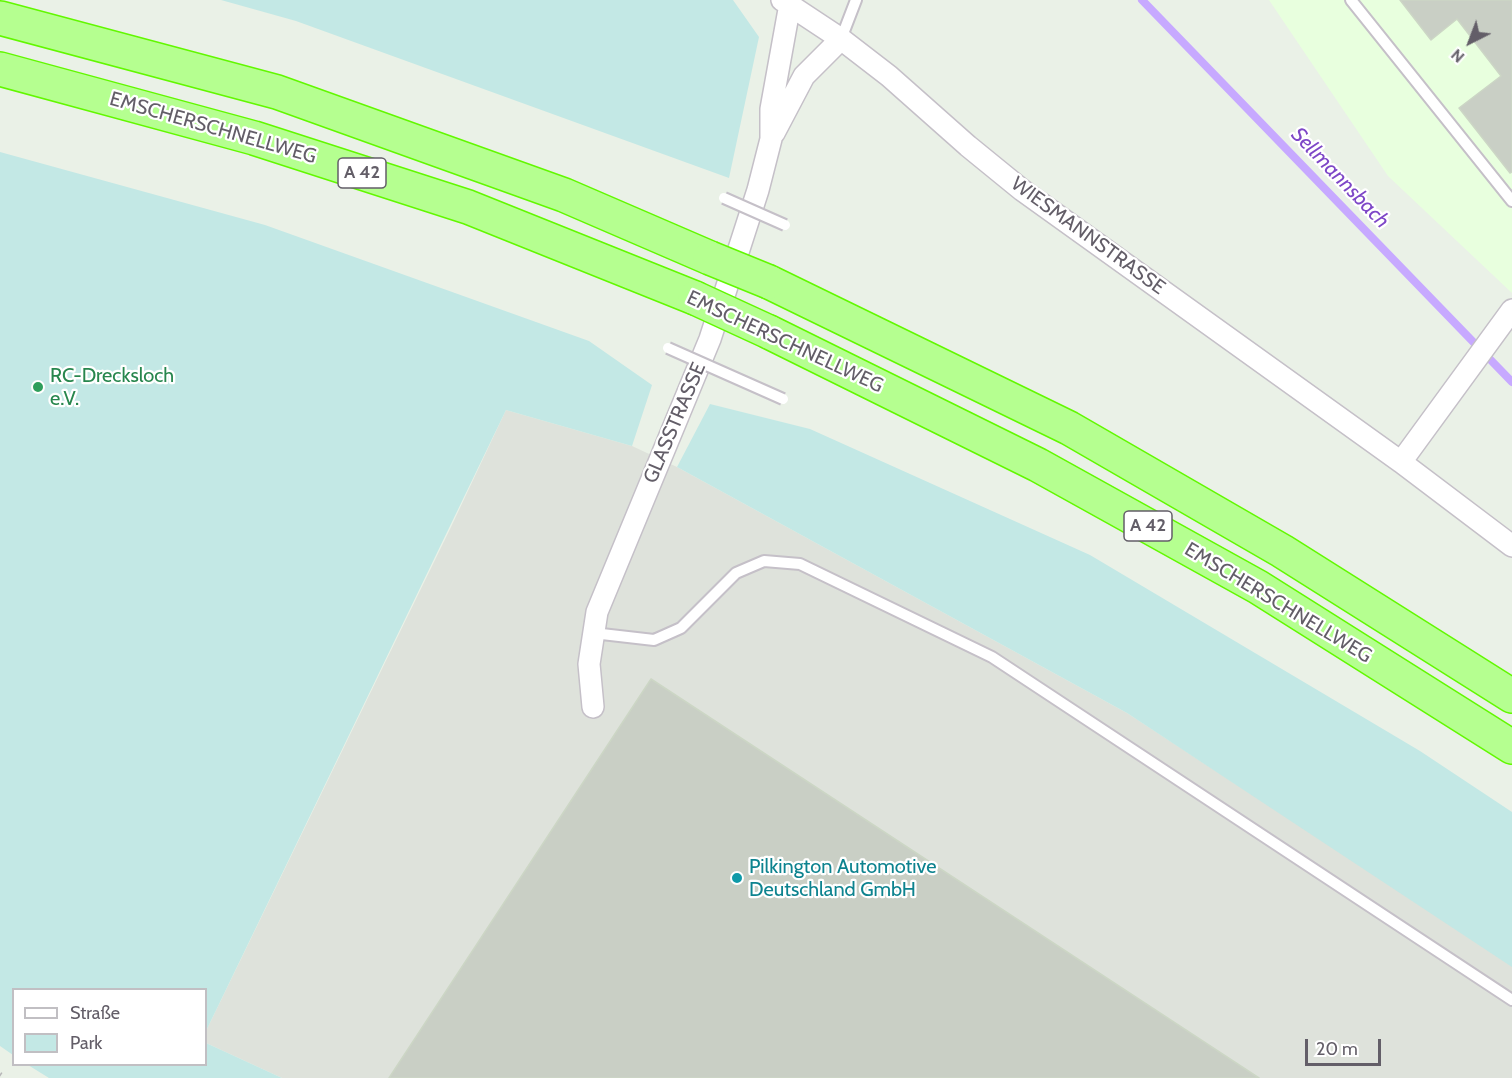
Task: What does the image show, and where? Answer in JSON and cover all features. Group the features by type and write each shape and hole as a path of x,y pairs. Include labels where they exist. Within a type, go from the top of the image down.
{"highway":[{"name":"A 42","path":"0,18 278,92 564,195 769,282 1069,428 1282,551 1512,696"},
{"name":"EMSCHERSCHNELLWEG","path":"0,69 254,138 468,207 694,298 769,332 1038,465 1258,587 1512,747"}],"street":[{"name":"WIESMANNSTRASSE","path":"786,2 841,39 889,76 1022,190 1401,462 1512,546"},
{"name":"GLASSTRASSE","path":"771,139 771,109 786,2"},
{"name":"GLASSTRASSE","path":"593,707 589,664 597,612 710,339 758,190 771,139 804,76 841,39"},
{"path":"1401,462 1512,310"}],"lane":[{"path":"841,39 856,0"},
{"path":"1351,0 1512,201"},
{"path":"724,198 785,225"},
{"path":"668,348 783,399"},
{"path":"593,633 654,640 681,628 736,573 764,561 800,564 992,657 1512,1000"}],"shaded area":[{"path":"1269,0 1512,0 1512,293 1388,176"},
{"path":"506,410 632,446 677,467 1127,713 1512,964 1512,1078 282,1078 207,1043 207,1029"}],"green space":[{"path":"221,0 733,0 759,37 729,178 296,21"},
{"path":"0,152 265,225 589,341 652,385 632,446 506,410 207,1029 207,988 12,988 12,1054 0,1046"},
{"path":"710,404 810,429 1090,555 1420,751 1512,812 1512,967 1127,713 677,467"},
{"path":"207,1043 282,1078 49,1078 30,1066 207,1066"}],"building":[{"path":"1400,0 1512,0 1512,172 1510,173 1459,108 1501,76 1457,19 1431,40"},
{"name":"Pilkington Automotive Deutschland GmbH","path":"651,679 1259,1078 389,1078"}],"waterway":[{"name":"Sellmannsbach","path":"1142,0 1512,382"}],"railway":[{"path":"0,1074 6,1078"}],"place":[{"name":"RC-Drecksloch e.V.","path":"38,387"},
{"name":"Pilkington Automotive Deutschland GmbH","path":"737,878"}]}
